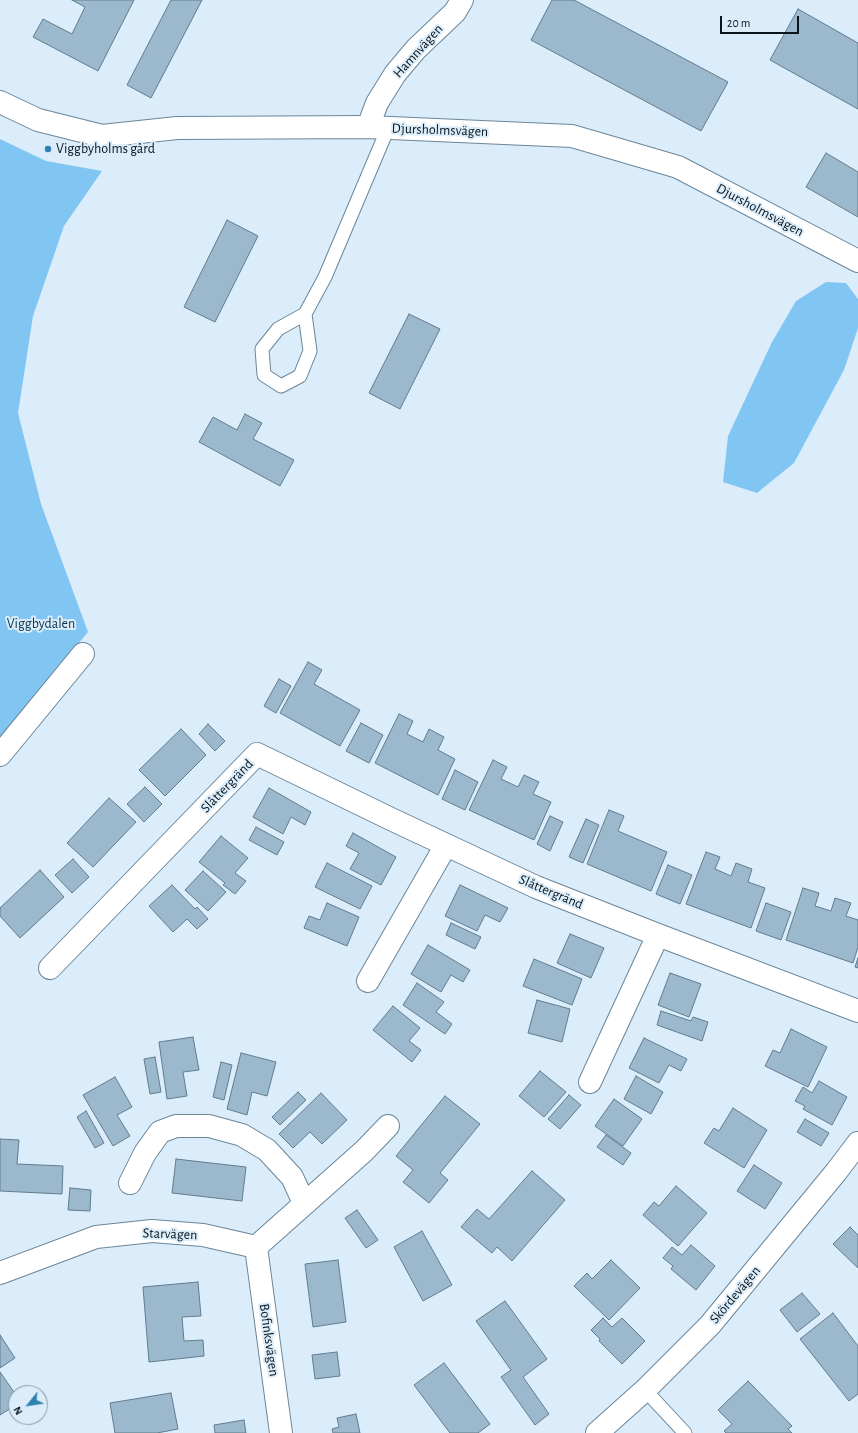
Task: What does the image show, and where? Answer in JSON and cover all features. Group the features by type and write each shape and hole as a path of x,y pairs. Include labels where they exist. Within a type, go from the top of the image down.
{"street":[{"name":"Hamnvägen","path":"378,127 377,104 395,74 416,49 455,12 462,0"},
{"name":"Djursholmsvägen","path":"0,102 38,120 102,136 177,128 378,127 572,136 678,167 858,261"},
{"path":"0,755 83,654"},
{"name":"Slåttergränd","path":"50,968 257,754 536,887 658,936 858,1011"},
{"path":"368,981 446,845"},
{"path":"590,1082 658,936"},
{"path":"130,1183 145,1153 160,1132 176,1126 209,1126 242,1135 267,1150 292,1177 304,1203"},
{"path":"256,1247 364,1151 388,1126"},
{"name":"Skördevägen","path":"597,1433 645,1390 710,1325 827,1184 858,1143"},
{"name":"Starvägen","path":"0,1273 96,1237 152,1231 203,1235 256,1247"},
{"name":"Bofinksvägen","path":"256,1247 281,1433"}],"lane":[{"path":"305,314 310,351 300,376 281,386 264,375 262,349 278,329 305,314 325,277 378,127"},
{"path":"645,1390 685,1433"}],"green space":[{"name":"Viggbydalen","path":"0,139 46,161 102,171 64,226 33,316 18,413 41,504 88,632 0,738"},
{"path":"826,282 846,283 858,299 858,328 844,370 794,463 757,493 723,482 728,436 772,342 796,301"}],"building":[{"path":"72,0 134,0 98,71 33,37 43,19 72,34 85,7"},
{"path":"171,0 202,0 151,98 127,85"},
{"path":"552,0 574,0 728,82 701,131 531,40"},
{"path":"798,9 858,43 858,109 770,60"},
{"path":"826,153 858,172 858,217 806,187"},
{"path":"227,220 258,236 215,322 184,307"},
{"path":"409,314 440,329 400,409 369,393"},
{"path":"245,414 262,423 253,439 294,460 280,486 199,442 213,417 237,430"},
{"path":"308,662 322,670 314,684 360,710 340,746 280,713"},
{"path":"279,679 291,686 276,713 264,706"},
{"path":"399,714 413,721 407,734 423,742 429,729 444,737 438,750 455,759 438,795 375,763"},
{"path":"361,723 383,735 369,763 346,751"},
{"path":"208,724 225,741 215,751 199,734"},
{"path":"181,729 206,755 165,796 139,770"},
{"path":"493,760 507,767 501,779 518,787 524,775 539,782 533,794 551,802 534,840 469,810"},
{"path":"455,770 478,782 465,810 442,799"},
{"path":"145,787 162,804 144,822 127,804"},
{"path":"269,788 311,812 305,825 291,817 283,834 253,817"},
{"path":"109,798 136,822 93,867 67,843"},
{"path":"609,810 624,816 618,831 667,852 651,891 587,864"},
{"path":"550,816 563,822 550,851 537,844"},
{"path":"586,819 599,825 583,863 569,857"},
{"path":"256,827 284,842 277,855 249,840"},
{"path":"353,833 396,857 381,885 350,869 359,853 346,846"},
{"path":"221,836 248,858 235,873 246,881 235,894 223,885 225,883 199,862"},
{"path":"706,852 720,857 715,869 731,876 736,863 752,869 748,882 765,888 751,928 686,904"},
{"path":"73,859 89,877 72,893 55,875"},
{"path":"327,863 372,886 360,909 315,887"},
{"path":"668,865 692,875 680,904 656,894"},
{"path":"40,870 64,897 20,938 0,916 0,908"},
{"path":"203,871 226,892 208,911 185,890"},
{"path":"172,885 195,909 197,907 208,919 197,929 187,919 173,932 149,906"},
{"path":"460,885 508,908 500,922 485,915 477,931 445,916"},
{"path":"803,888 819,893 815,906 831,911 835,898 851,903 846,916 858,920 858,947 853,963 786,940"},
{"path":"327,903 359,917 347,946 304,928 309,916 320,920"},
{"path":"766,903 791,912 781,940 756,931"},
{"path":"451,923 481,937 475,949 446,935"},
{"path":"570,934 604,948 591,978 557,963"},
{"path":"428,945 470,970 463,982 451,975 441,992 411,974"},
{"path":"858,958 858,968 855,967"},
{"path":"534,959 582,979 572,1005 523,986"},
{"path":"670,973 701,984 689,1017 658,1005"},
{"path":"417,983 444,1002 436,1012 452,1024 445,1034 403,1005"},
{"path":"537,1000 570,1009 562,1042 528,1033"},
{"path":"393,1006 420,1028 409,1041 421,1050 412,1062 373,1030"},
{"path":"661,1011 691,1021 693,1017 708,1022 702,1041 657,1025"},
{"path":"791,1029 827,1047 808,1087 765,1066 773,1050 780,1053"},
{"path":"193,1037 199,1070 183,1072 187,1096 167,1099 159,1042"},
{"path":"644,1038 687,1059 681,1071 669,1065 659,1083 629,1068"},
{"path":"241,1053 276,1062 267,1096 252,1092 247,1115 227,1109"},
{"path":"155,1057 161,1092 150,1094 144,1059"},
{"path":"221,1062 232,1065 224,1100 213,1097"},
{"path":"540,1071 566,1092 544,1117 519,1096"},
{"path":"636,1076 663,1092 651,1114 624,1099"},
{"path":"115,1077 132,1107 117,1115 130,1136 113,1146 83,1095"},
{"path":"819,1081 847,1097 832,1125 803,1109 805,1106 795,1101 803,1087 812,1093"},
{"path":"298,1092 306,1100 280,1125 272,1117"},
{"path":"321,1093 347,1120 322,1144 310,1132 293,1148 279,1134"},
{"path":"569,1095 581,1105 560,1129 548,1119"},
{"path":"445,1096 480,1124 440,1173 448,1180 429,1203 403,1182 413,1170 396,1156"},
{"path":"614,1099 642,1119 623,1146 595,1126"},
{"path":"733,1108 767,1130 744,1168 704,1143 714,1128 719,1131"},
{"path":"86,1111 104,1143 95,1148 77,1117"},
{"path":"805,1119 829,1133 821,1146 797,1132"},
{"path":"606,1135 631,1153 623,1165 597,1147"},
{"path":"0,1139 19,1140 17,1164 63,1166 62,1194 0,1191"},
{"path":"176,1159 246,1167 242,1201 172,1193"},
{"path":"754,1165 782,1183 765,1209 737,1191"},
{"path":"532,1171 565,1200 512,1261 497,1247 492,1253 461,1227 477,1209 489,1219"},
{"path":"676,1186 707,1213 678,1246 643,1215 654,1202 659,1206"},
{"path":"70,1188 91,1190 90,1211 68,1210"},
{"path":"357,1210 378,1240 366,1248 345,1218"},
{"path":"850,1227 858,1235 858,1268 833,1244"},
{"path":"422,1231 452,1285 423,1301 394,1247"},
{"path":"691,1245 715,1266 696,1290 671,1269 673,1266 663,1258 672,1247 682,1255"},
{"path":"338,1260 346,1322 313,1327 305,1264"},
{"path":"611,1260 640,1288 609,1320 574,1286 587,1273 592,1279"},
{"path":"198,1282 201,1316 182,1317 184,1341 203,1340 204,1356 149,1362 143,1287"},
{"path":"802,1293 820,1314 797,1332 780,1310"},
{"path":"505,1301 547,1359 523,1377 549,1414 535,1425 501,1377 511,1370 476,1321"},
{"path":"833,1313 858,1346 858,1394 849,1401 800,1339"},
{"path":"603,1318 612,1327 622,1318 645,1341 622,1364 599,1341 600,1339 591,1330"},
{"path":"0,1335 15,1358 0,1368"},
{"path":"337,1352 340,1376 315,1379 312,1355"},
{"path":"444,1363 490,1424 478,1433 450,1433 414,1385"},
{"path":"0,1372 9,1385 8,1410 0,1415"},
{"path":"748,1381 792,1426 788,1429 792,1433 726,1433 724,1431 732,1424 718,1410"},
{"path":"171,1393 178,1429 157,1433 115,1433 110,1403"},
{"path":"356,1414 360,1433 333,1433 332,1429 339,1427 337,1418"},
{"path":"244,1420 246,1433 215,1433 214,1425"}],"place":[{"name":"Viggbyholms gård","path":"48,149"}]}
